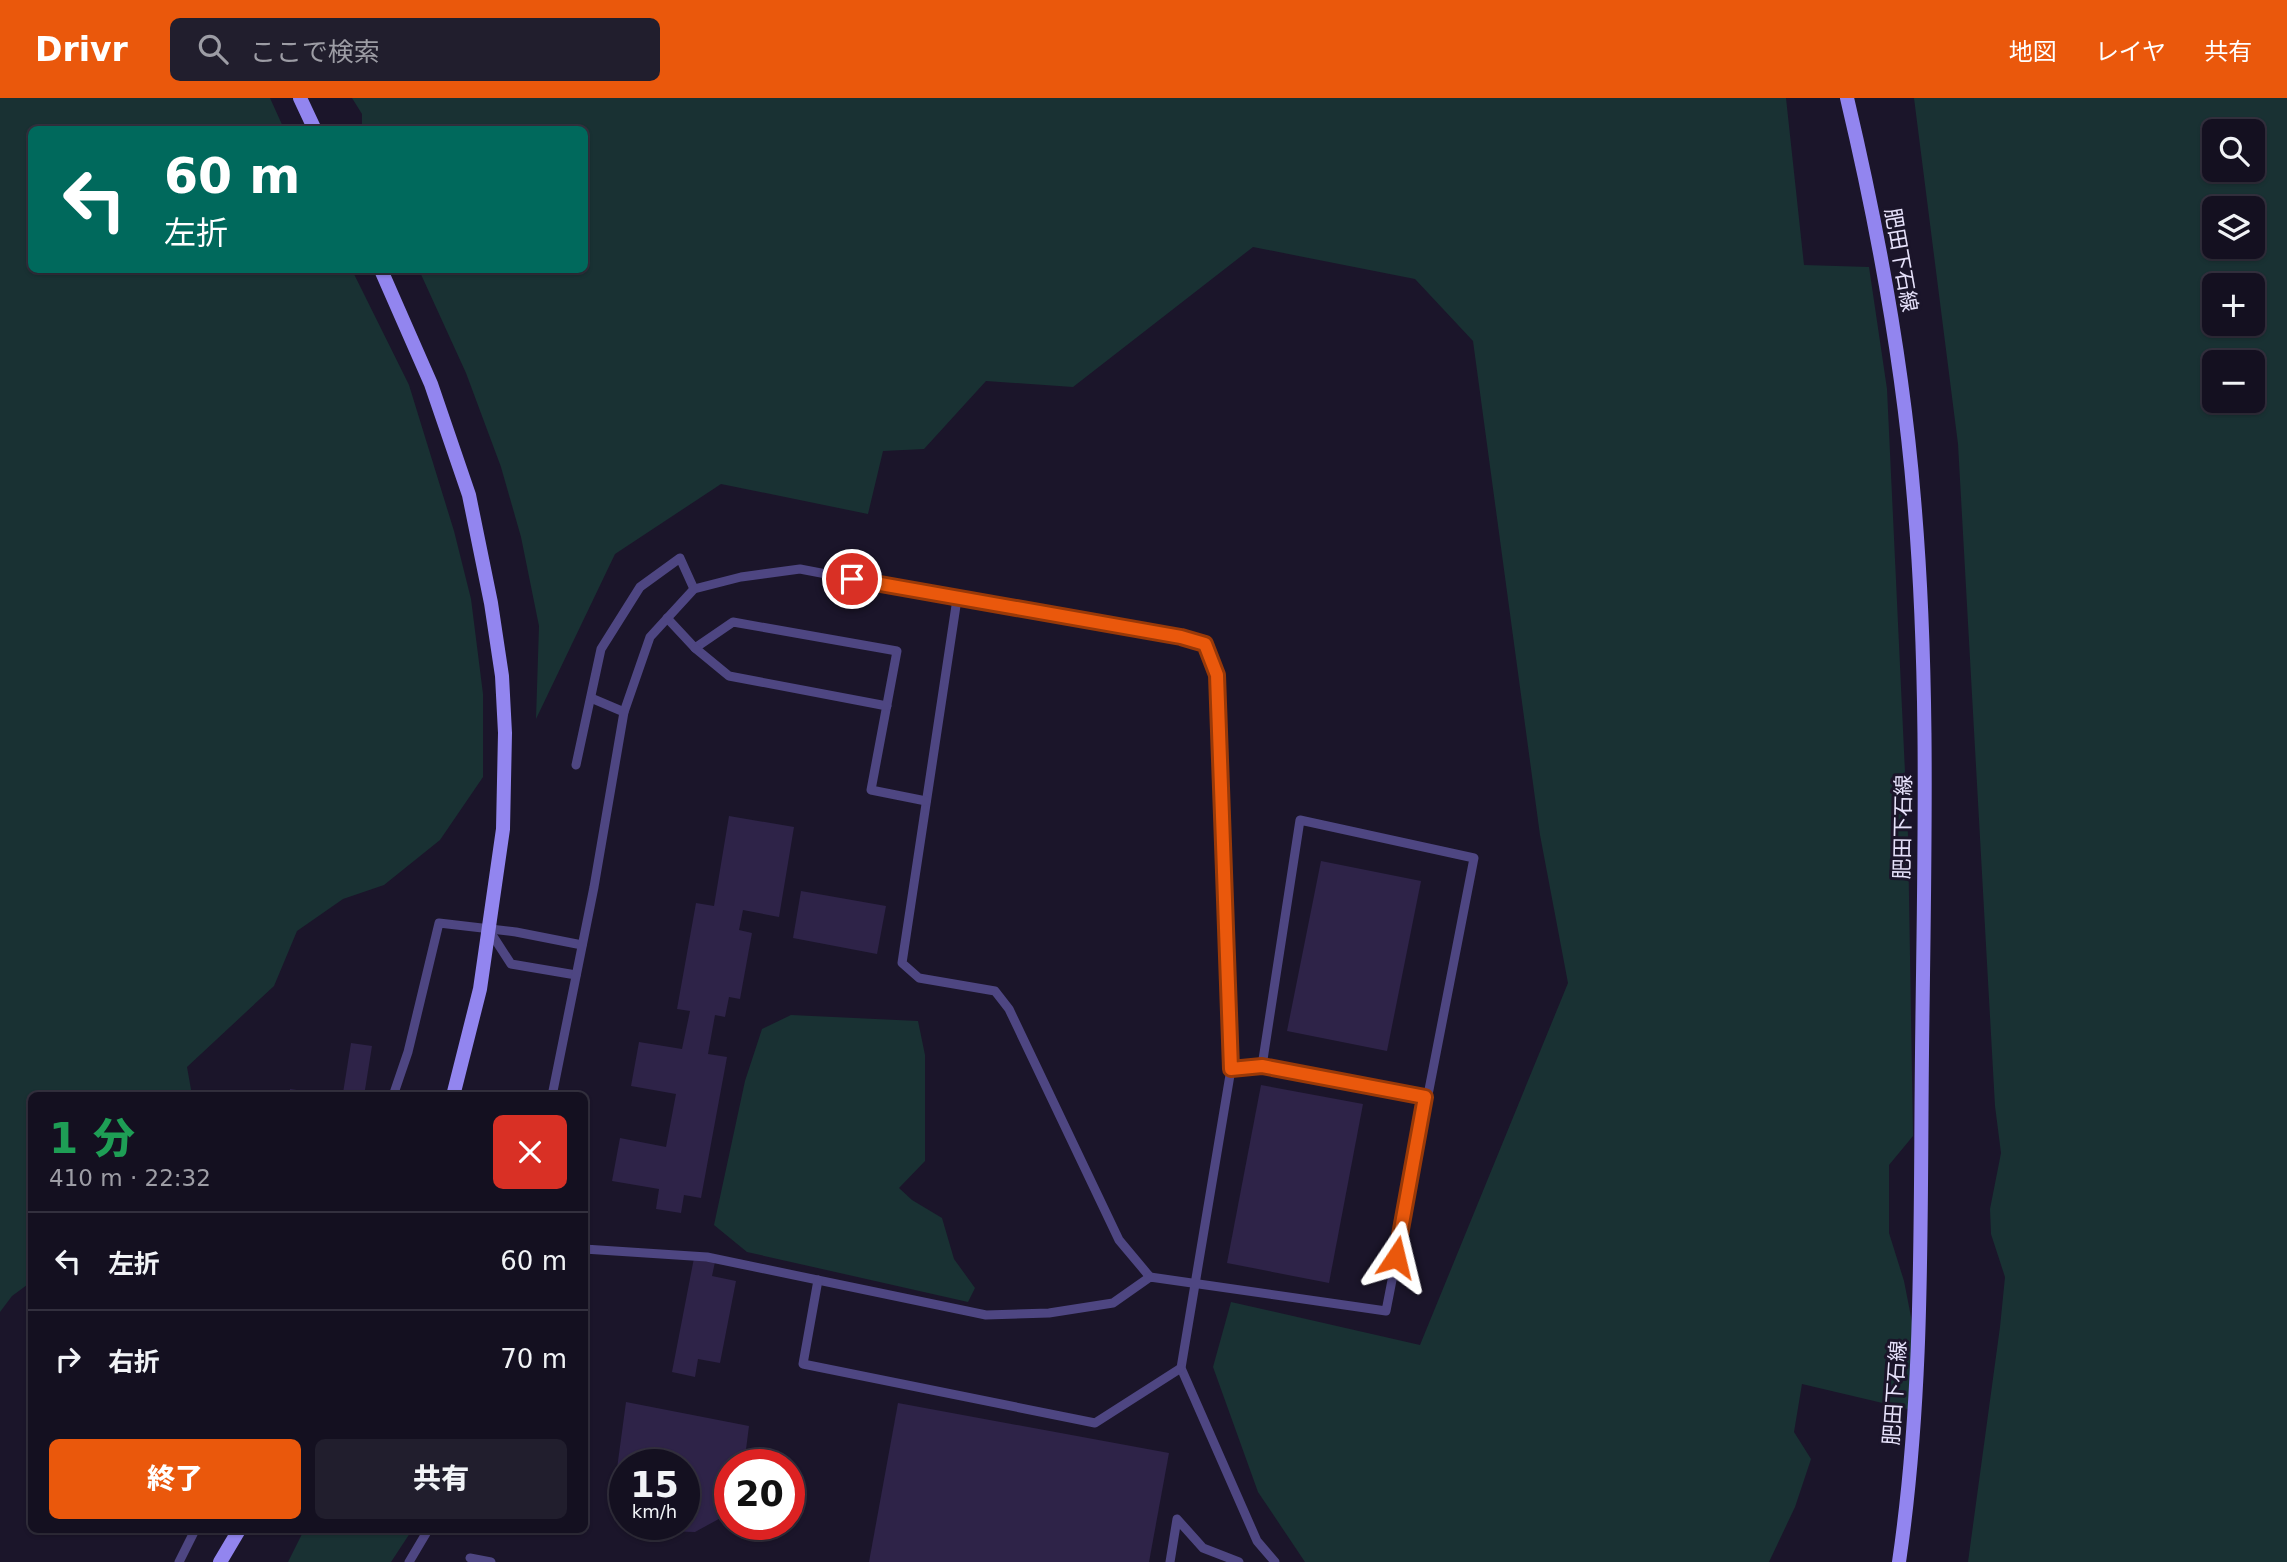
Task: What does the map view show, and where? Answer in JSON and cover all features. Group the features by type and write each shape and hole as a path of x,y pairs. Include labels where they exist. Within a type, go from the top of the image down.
{"main road":[{"path":"300,98 313,126"},
{"name":"肥田下石線","path":"1847,98 1879,247 1902,393 1914,497 1925,689 1921,1310 1911,1470 1899,1562"},
{"path":"383,273 432,384 469,495 491,603 502,676 505,733 503,829 480,989 454,1092"},
{"path":"220,1562 237,1533"}],"lane":[{"path":"576,765 601,649 640,587 680,558 694,589"},
{"path":"553,1092 624,712 650,638 694,589 741,577 800,569 1181,637 1205,644 1217,675 1231,1069 1181,1368 1257,1541 1275,1562"},
{"path":"957,599 902,963 919,978 995,991 1009,1009 1119,1240 1150,1277 1386,1311 1425,1097 1474,858 1300,820 1262,1066"},
{"path":"667,618 695,648 729,677 887,706"},
{"path":"695,648 733,622 897,651 872,790 926,801"},
{"path":"591,698 624,712"},
{"path":"394,1092 408,1052 439,923 516,932 582,944"},
{"path":"489,930 511,964 576,975"},
{"path":"1231,1069 1262,1066 1425,1097"},
{"path":"588,1249 707,1257 986,1315 1049,1313 1113,1303 1150,1277"},
{"path":"818,1280 803,1364 1095,1423 1181,1368"},
{"path":"1170,1562 1177,1519 1203,1548 1239,1562"},
{"path":"179,1562 194,1533"},
{"path":"409,1562 426,1533"},
{"path":"470,1558 491,1562"}],"green space":[{"path":"0,98 270,98 283,126 28,126 28,273 353,273 409,385 454,531 471,599 483,694 483,777 440,840 384,885 343,899 297,931 274,986 187,1067 191,1092 28,1092 28,1284 12,1296 0,1312"},
{"path":"352,98 1786,98 1804,265 1869,267 1887,389 1908,836 1913,1136 1889,1165 1889,1233 1904,1281 1913,1327 1908,1409 1802,1384 1794,1432 1811,1459 1795,1507 1769,1562 1305,1562 1258,1492 1213,1367 1231,1302 1420,1345 1568,983 1540,835 1473,341 1415,279 1253,247 1073,387 986,381 924,449 883,451 868,514 721,484 615,554 536,719 539,626 521,537 501,467 466,373 420,273 588,273 588,126 362,126 362,114"},
{"path":"1914,98 2287,98 2287,1562 1968,1562 2005,1277 1991,1234 1990,1209 2001,1153 1995,1106 1958,444"},
{"path":"791,1015 918,1021 925,1055 925,1161 899,1188 912,1200 942,1218 954,1259 975,1288 968,1302 747,1252 714,1225 745,1081 762,1029"},
{"path":"302,1533 410,1533 391,1562 288,1562"}],"building":[{"path":"729,816 794,827 779,917 743,910 739,930 752,933 740,999 729,997 725,1017 715,1015 708,1054 727,1057 701,1198 684,1195 681,1213 656,1209 659,1189 612,1181 620,1138 666,1147 676,1094 631,1086 639,1042 682,1049 690,1011 677,1009 696,903 714,906"},
{"path":"1321,861 1421,881 1387,1051 1287,1031"},
{"path":"801,891 886,906 877,954 793,938"},
{"path":"351,1043 372,1046 365,1092 343,1092"},
{"path":"1261,1085 1363,1104 1329,1283 1227,1263"},
{"path":"290,1089 310,1092 290,1092"},
{"path":"694,1258 715,1262 712,1276 736,1281 720,1363 698,1359 695,1377 672,1372"},
{"path":"626,1402 749,1426 746,1449 714,1449 714,1522 700,1529 700,1449 620,1449"},
{"path":"898,1403 1169,1453 1149,1562 869,1562"}],"route":[{"path":"852,579 1181,637 1205,644 1217,675 1231,1069 1262,1066 1425,1097 1396,1257"}]}
